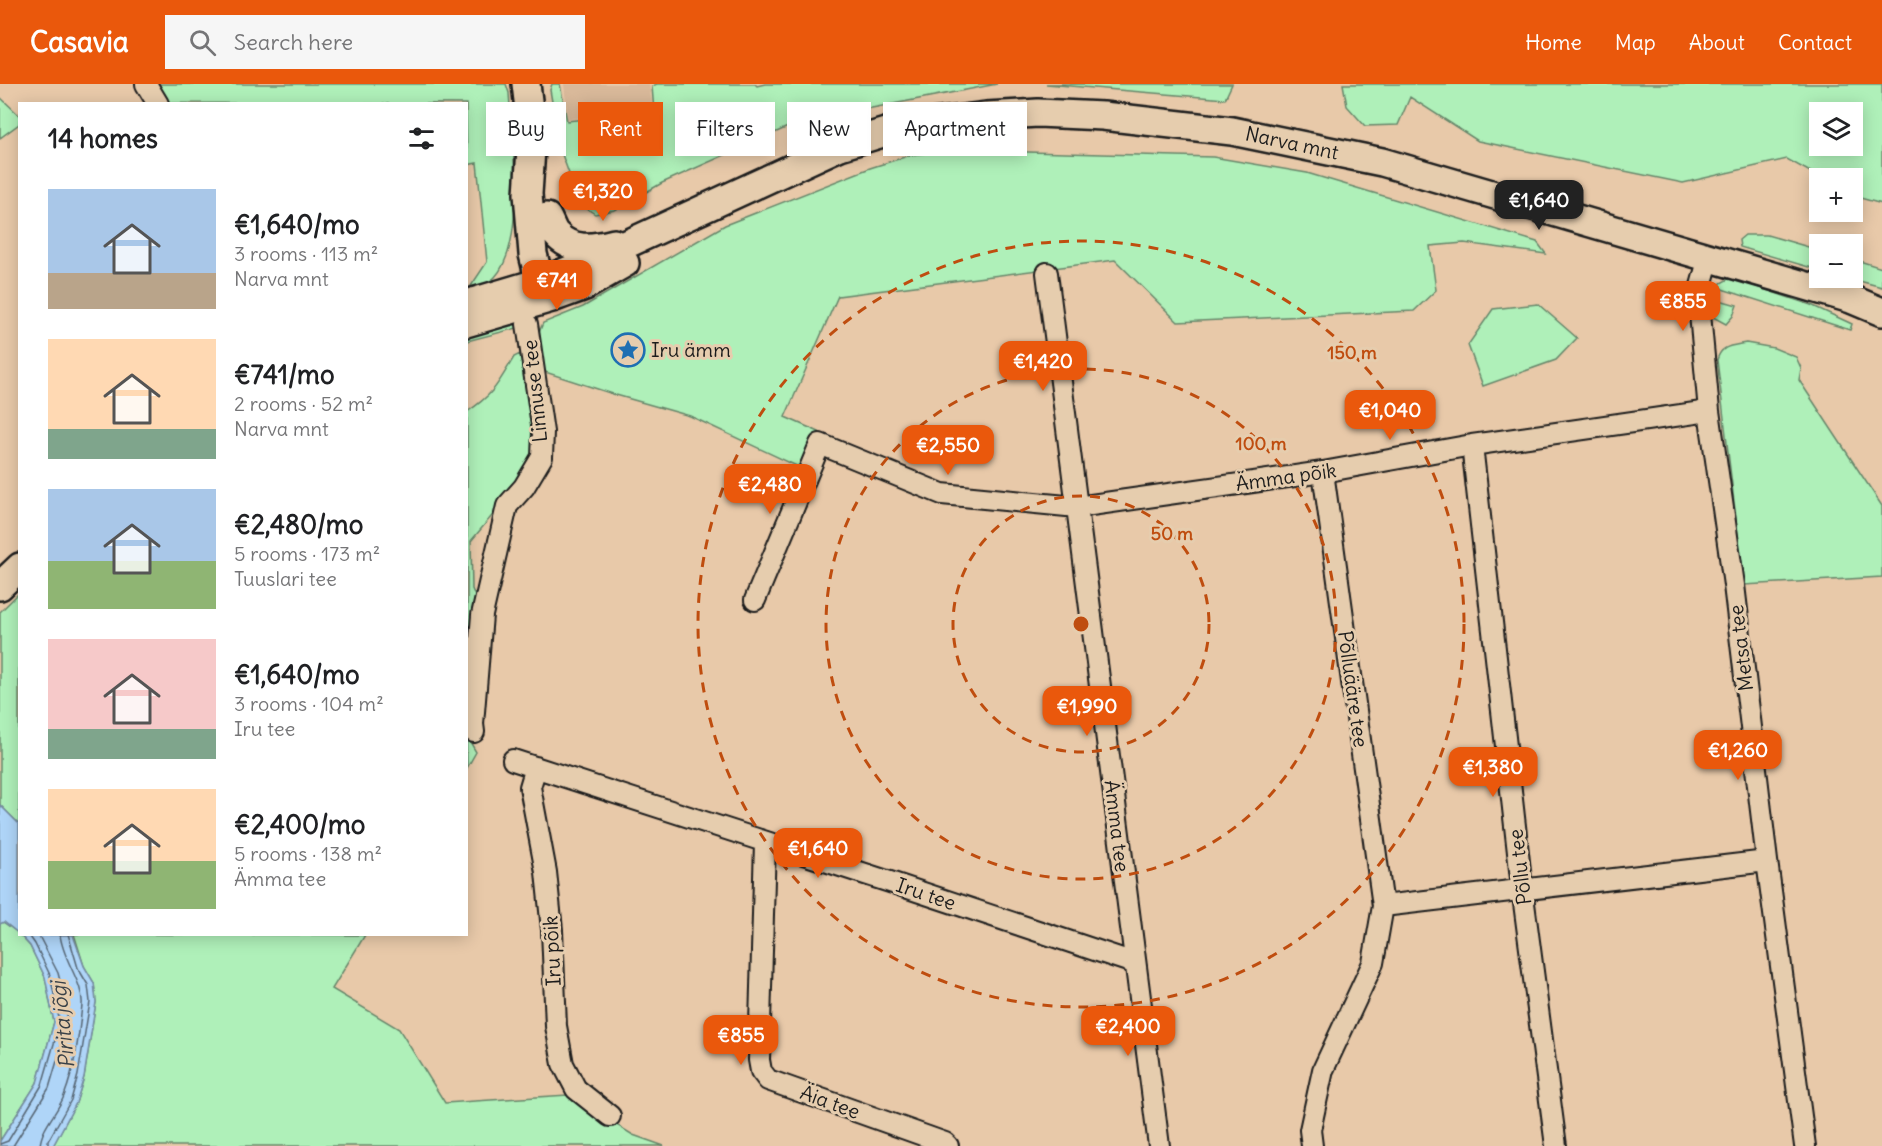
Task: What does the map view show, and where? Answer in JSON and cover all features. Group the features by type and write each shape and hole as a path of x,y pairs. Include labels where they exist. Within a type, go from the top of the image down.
{"main road":[{"path":"526,84 528,102"},
{"name":"Narva mnt","path":"468,304 532,303 591,261 840,146 899,128 1038,113 1103,116 1232,131 1382,162 1851,298 1882,312"},
{"path":"468,303 494,290 514,269 520,254 531,156"},
{"path":"532,303 550,266 552,251 536,156"},
{"path":"528,194 533,254 532,303"},
{"name":"Narva mnt","path":"468,322 585,286 657,246 729,198"},
{"path":"547,217 556,234 569,244 584,248 596,248 652,231"},
{"name":"Narva mnt","path":"1851,298 1882,302"},
{"path":"0,586 18,569"}],"street":[{"path":"146,84 157,102"},
{"name":"Metsa tee","path":"1709,257 1699,303 1709,411 1734,585 1767,861 1805,1146"},
{"name":"Ämma tee","path":"1047,273 1159,1146"},
{"name":"Linnuse tee","path":"474,732 482,615 507,506 524,487 542,457 543,432 532,303"},
{"name":"Ämma põik","path":"754,600 820,444 942,494 1077,507 1323,472 1472,445 1709,411"},
{"name":"Põllu tee","path":"1472,445 1522,888 1556,1146"},
{"name":"Põlluääre tee","path":"1312,1146 1310,1130 1323,1070 1373,963 1383,906 1323,472"},
{"name":"Iru tee","path":"513,760 1134,963"},
{"name":"Iru põik","path":"536,767 531,787 546,872 552,930 556,1026 563,1064 576,1089 610,1116"},
{"name":"Äia tee","path":"765,842 759,1060 761,1071 768,1080 948,1146"},
{"path":"1383,906 1767,861"}],"shaded area":[{"path":"564,84 649,84 652,102 578,102 578,118 568,119"}],"green space":[{"path":"157,84 506,84 510,102 486,102 486,156 514,156 515,189 511,240 505,261 495,277 486,284 468,292 487,262 477,163 468,165 468,102 168,102"},
{"path":"552,84 560,84 563,102 552,102 550,90"},
{"path":"657,84 755,84 757,86 765,84 997,84 903,102 883,102 883,106 871,108 871,102 787,102 787,127 775,133 775,102 675,102 675,156 723,156 662,183 615,210 595,214 580,204 563,156 566,156 566,116 567,121 578,120 578,156 663,156 663,102 653,102 652,86"},
{"path":"1046,84 1232,84 1225,99"},
{"path":"1343,84 1882,84 1882,204 1863,199 1863,168 1809,168 1809,171 1787,159 1683,183 1478,141 1410,97 1398,125 1365,126 1347,106"},
{"path":"0,97 18,114 18,125 0,138"},
{"path":"1027,152 1213,157 1307,173 1537,242 1546,254 1464,243 1430,246 1436,290 1414,311 1178,322 1115,260 838,296 785,417 819,432 803,469 690,416 542,371 538,335 543,323 583,307 725,225 870,168 908,156 1027,156"},
{"path":"1745,235 1767,235 1809,247 1809,267 1740,247 1739,240"},
{"path":"1863,262 1882,268 1882,287 1863,282"},
{"path":"1730,278 1811,305 1852,324 1850,330 1719,288 1721,283"},
{"path":"1716,299 1737,305 1733,316 1726,324 1713,317 1711,311"},
{"path":"1538,304 1577,338 1556,360 1483,386 1468,345 1493,309"},
{"path":"515,321 517,328 468,341 468,333"},
{"path":"1746,343 1774,348 1796,357 1801,368 1799,380 1882,506 1882,577 1744,585 1717,360 1724,349"},
{"path":"520,354 526,367 539,432 536,458 471,541 472,589 475,596 468,707 468,411 490,394 514,357"},
{"path":"18,594 18,823 0,805 0,612"},
{"path":"468,735 469,740 476,752 468,766"},
{"path":"3,922 17,932 18,936 30,946 45,977 54,1022 37,1083 0,1141 0,924"},
{"path":"75,936 364,936 332,989 399,1029 445,1103 568,1095 633,1135 664,1146 53,1146 76,1103 84,1077 96,1002 94,983 84,966"}],"water":[{"path":"0,805 18,823 18,933 4,922 0,924"},
{"name":"Pirita jõgi","path":"21,936 73,936 84,966 94,983 96,1002 84,1077 76,1103 53,1146 0,1146 0,1141 37,1083 54,1022 45,977 30,946"}],"place":[{"name":"Iru ämm","path":"628,350"}]}
